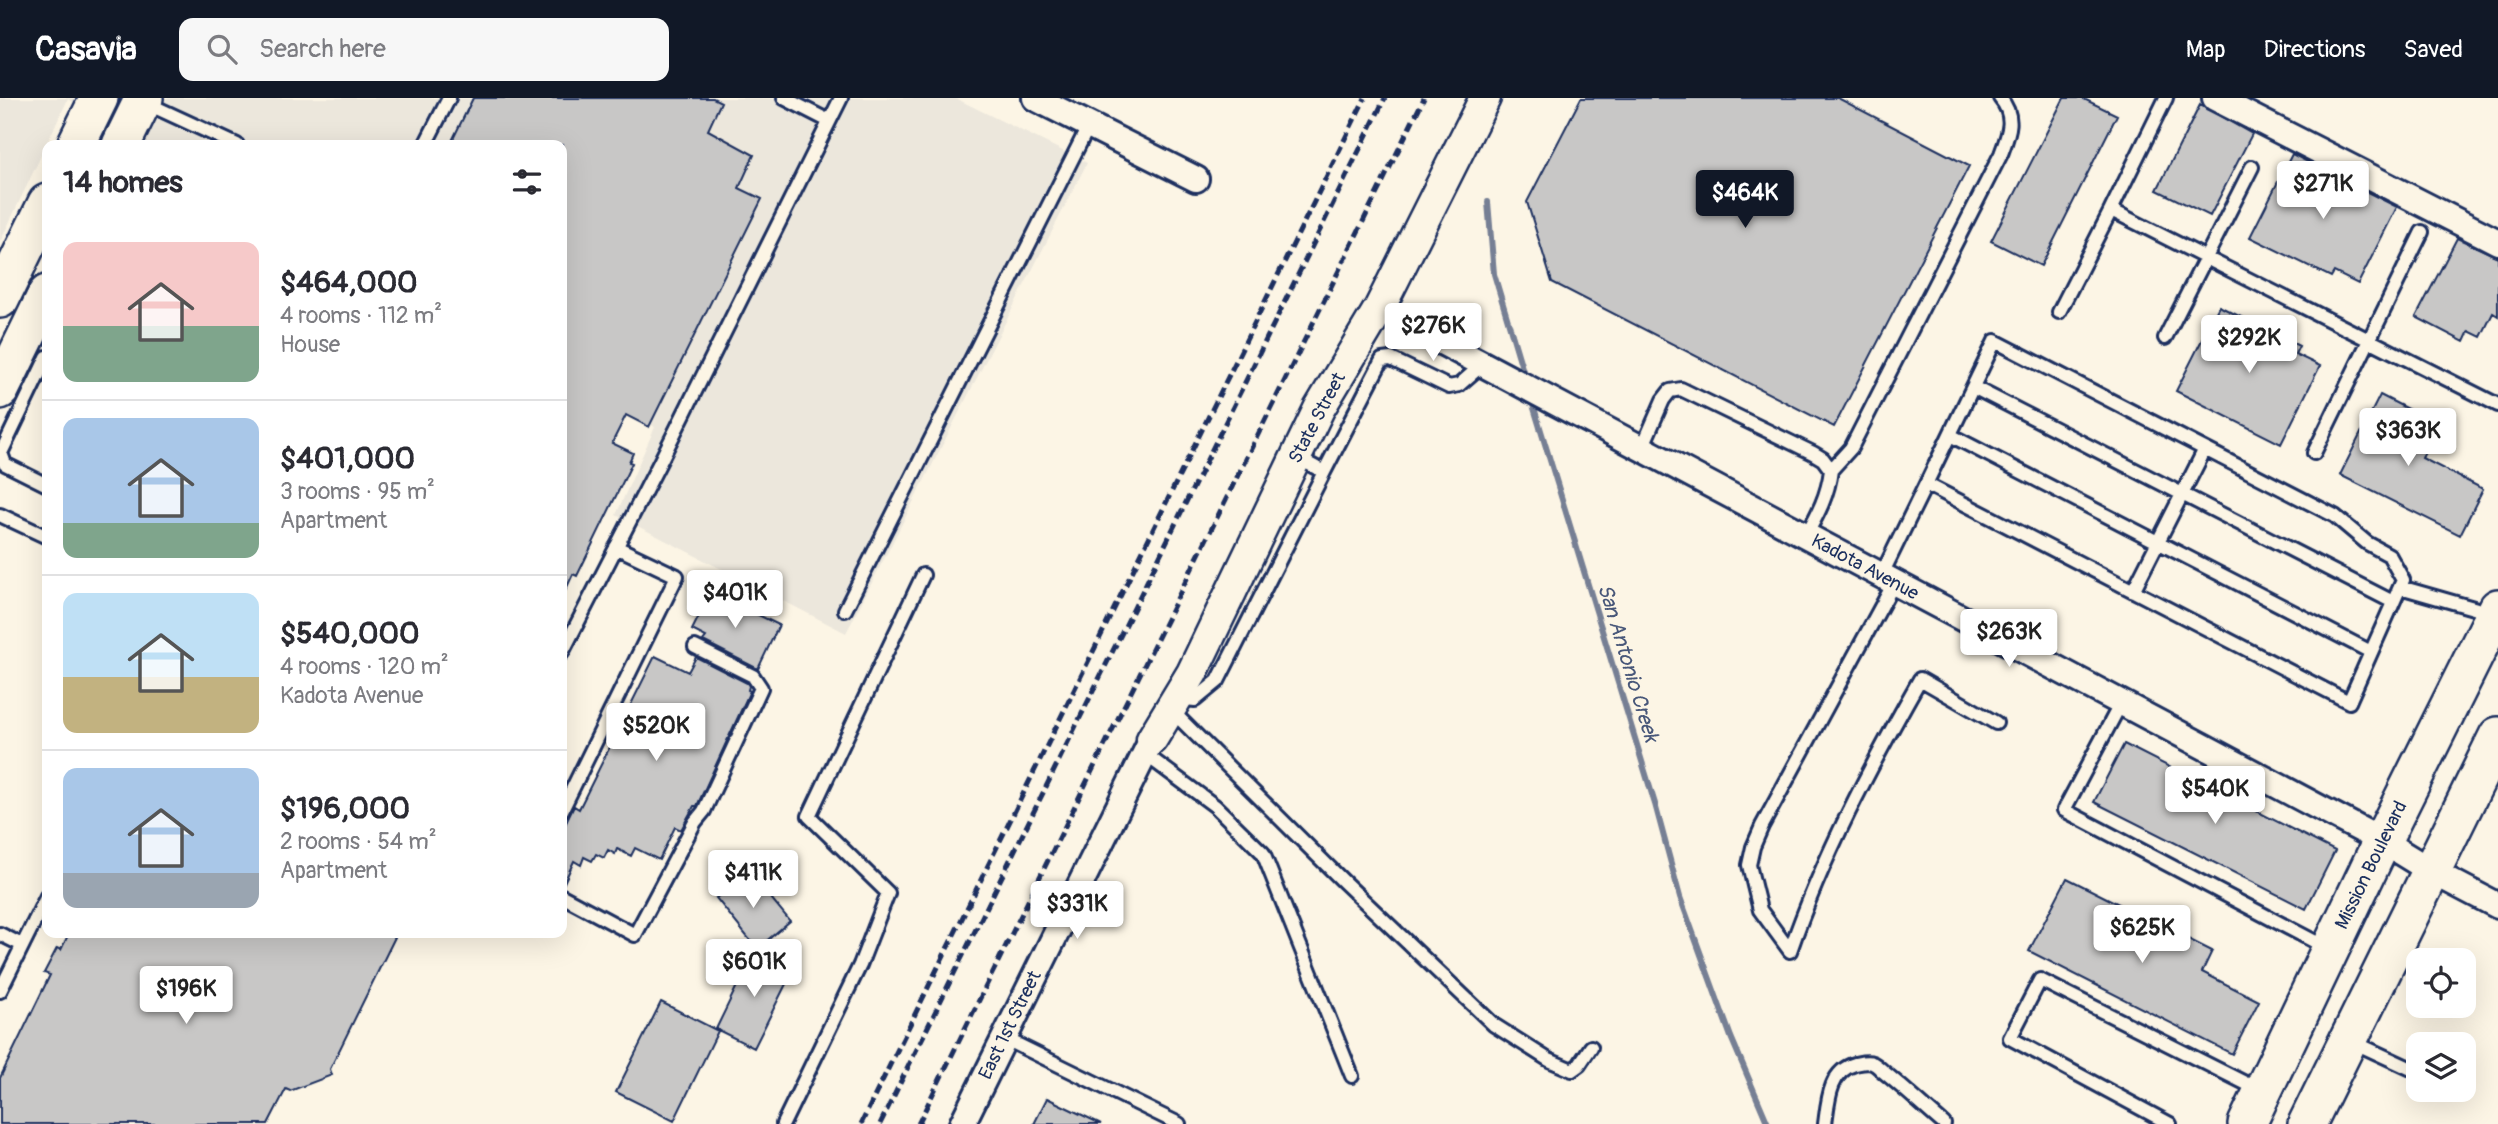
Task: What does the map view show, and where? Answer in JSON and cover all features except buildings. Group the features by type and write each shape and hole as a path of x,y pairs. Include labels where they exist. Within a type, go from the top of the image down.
{"main road":[{"path":"78,140 99,98"},
{"path":"123,140 141,99"},
{"path":"0,299 15,256 42,211"},
{"path":"0,390 42,304"},
{"name":"Mission Boulevard","path":"2255,1108 2382,841 2496,611"},
{"path":"2307,1124 2498,736"}],"street":[{"path":"1035,98 1065,105 1089,125 1196,179"},
{"name":"State Street","path":"1148,746 1192,674 1232,624 1259,569 1296,457 1319,409 1379,309 1485,98"},
{"path":"2214,98 2498,242"},
{"name":"Kadota Avenue","path":"1379,309 2382,841 2431,872 2498,906"},
{"name":"East 1st Street","path":"962,1124 1148,746"}],"lane":[{"path":"428,140 449,98"},
{"path":"784,98 829,121"},
{"path":"567,643 841,98"},
{"path":"1806,535 1819,513 1831,470 1851,448 2001,153 2011,126 2007,106 2000,98"},
{"path":"2059,312 2165,98"},
{"path":"141,99 227,140"},
{"path":"845,610 1089,125"},
{"path":"2165,338 2252,167"},
{"path":"2110,210 2498,405"},
{"path":"2314,453 2422,232"},
{"path":"1926,484 2348,702 2403,580 2389,555 2367,543 2335,516 1995,341 1926,484 1888,579 1753,847 1749,865 1760,910 1790,951 1822,867 1872,763 1920,679 1996,723"},
{"path":"1259,569 1324,472 1382,360 1391,359 1448,387 1459,385 1483,364"},
{"path":"42,368 1,453 5,464 42,482"},
{"path":"1973,387 2393,602"},
{"path":"1642,448 1663,400 1670,391 1681,389 1813,453 1823,459 1831,470"},
{"path":"1950,435 2371,652"},
{"path":"2133,591 2205,449"},
{"path":"1296,457 1324,472"},
{"path":"0,514 42,535"},
{"path":"567,800 677,576 616,547"},
{"path":"783,1124 860,965 888,892 809,816 923,575"},
{"path":"2400,587 2496,611"},
{"path":"567,899 635,934 695,822 704,811 761,688 753,676 695,648"},
{"path":"2121,703 2064,810 2330,950"},
{"path":"1173,704 1344,882 1494,1025 1549,1060 1572,1070 1579,1065 1591,1047"},
{"path":"1148,746 1263,852 1352,1076"},
{"path":"0,991 42,906"},
{"path":"0,934 22,945"},
{"path":"2170,1124 2010,1038 2040,980 2226,1072 2255,1108"},
{"path":"1004,1038 1179,1124"},
{"path":"2348,1040 2406,1067"},
{"path":"1825,1124 1830,1092 1835,1080 1840,1072 1850,1065 1862,1062 1872,1063 1944,1124"}],"shaded area":[{"path":"0,98 955,98 1087,163 846,633 616,515 655,427 567,378 567,140 142,140 68,99 49,140 42,140 42,154 0,242"}],"waterway":[{"name":"San Antonio Creek","path":"1488,202 1494,274 1525,378"},
{"name":"San Antonio Creek","path":"1531,398 1655,804 1680,897 1731,1037 1768,1124"}],"railway":[{"path":"861,1124 1365,98"},
{"path":"880,1124 1385,98"},
{"path":"918,1124 1424,98"}]}
